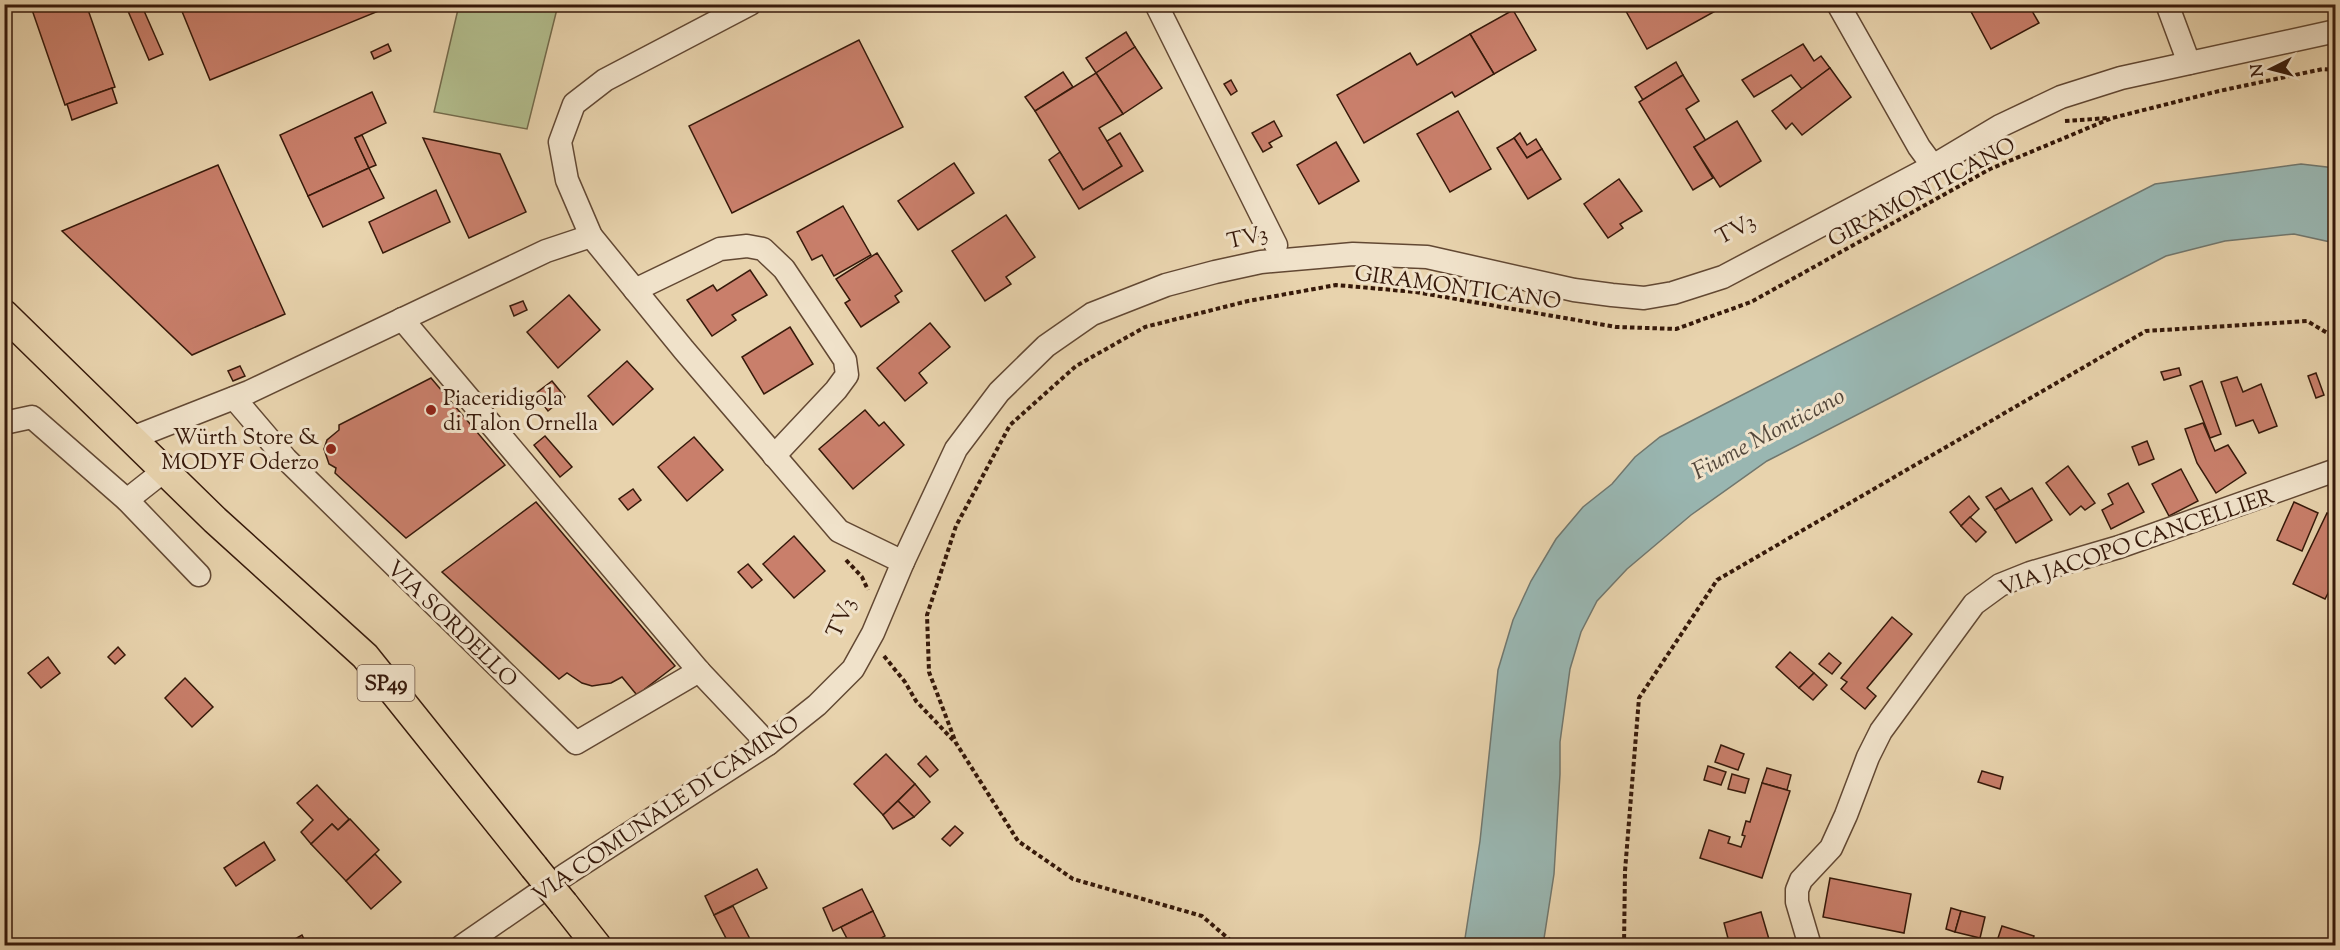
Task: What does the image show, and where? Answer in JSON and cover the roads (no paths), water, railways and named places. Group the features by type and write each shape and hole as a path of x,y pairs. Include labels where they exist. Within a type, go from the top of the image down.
{"main road":[{"name":"SP49","path":"4,314 215,520 365,656 597,945"}],"street":[{"path":"750,4 605,80 574,104 560,142 567,180 591,236 839,531 903,562"},
{"path":"1156,4 1276,245"},
{"path":"1838,4 1919,147 1933,166"},
{"path":"2167,4 2189,63"},
{"name":"VIA COMUNALE DI CAMINO","path":"462,945 565,875 768,744 817,705 854,669 873,633 903,562 956,449 999,392 1046,346 1092,314 1156,289 1215,272 1261,262 1353,254 1427,257 1574,290 1644,298 1673,293 1723,277 1933,166 2000,126 2061,97 2121,78 2336,31"},
{"path":"132,438 234,398 546,251 591,236"},
{"path":"635,290 720,249 747,246 763,249 784,269 845,360 847,375 836,390 774,456"},
{"path":"402,320 699,671 768,744"},
{"name":"VIA SORDELLO","path":"234,398 286,459 576,743 699,671"},
{"path":"4,423 32,417 127,501 199,575"},
{"path":"127,501 165,470"},
{"name":"VIA JACOPO CANCELLIER","path":"1810,945 1797,902 1797,890 1801,880 1831,848 1881,731 1974,604 2000,585 2030,573 2119,547 2336,470"}],"water":[{"name":"Fiume Monticano","path":"2301,164 2335,168 2335,243 2294,234 2225,241 2166,256 1767,461 1691,515 1627,569 1597,601 1581,632 1570,669 1560,742 1554,874 1543,945 1464,945 1480,841 1498,670 1513,620 1531,581 1556,539 1583,507 1612,484 1635,457 1660,437 2155,184"}],"place":[{"name":"Piaceridigola di Talon Ornella","path":"431,410"},
{"name":"Würth Store & MODYF Oderzo","path":"331,449"}]}
